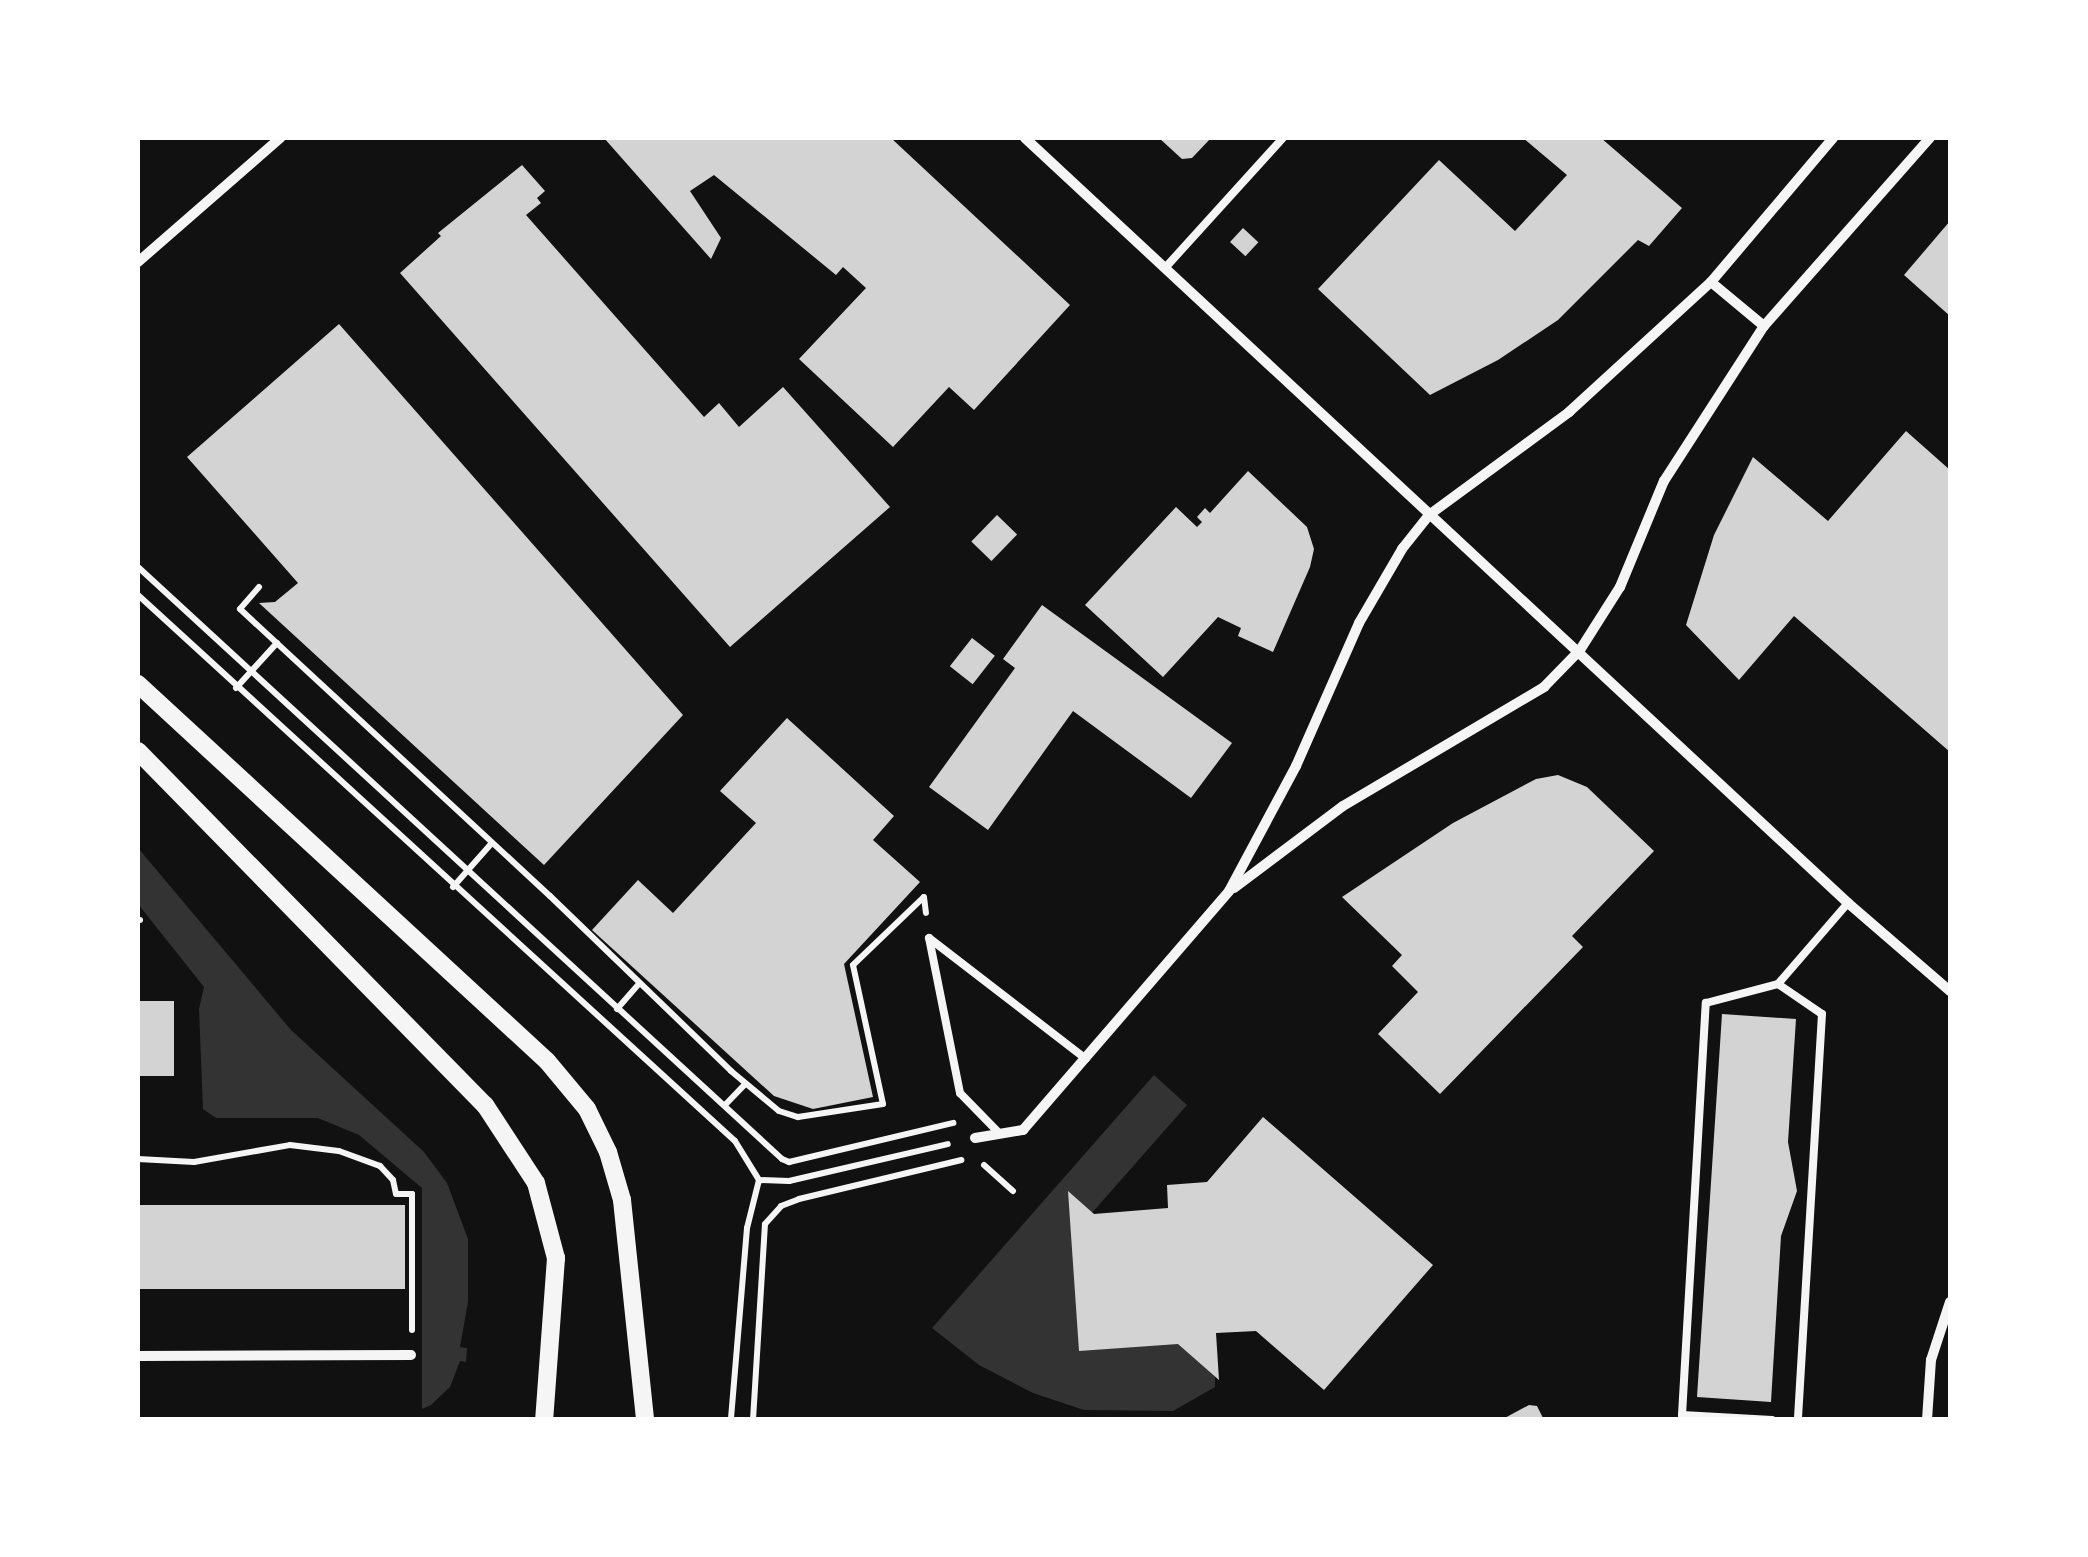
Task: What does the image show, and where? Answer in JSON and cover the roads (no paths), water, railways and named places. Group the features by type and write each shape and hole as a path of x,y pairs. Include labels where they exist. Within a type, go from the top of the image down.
{"street":[{"path":"138,262 280,138"},
{"path":"1026,138 1848,903 1950,992"},
{"path":"1229,892 1296,766 1359,623 1402,549 1429,515 1569,412 1711,282 1833,138"},
{"path":"975,1138 1024,1130 1229,892 1343,806 1544,687 1580,650 1620,587 1664,480 1764,326 1930,138"},
{"path":"1711,282 1764,326"},
{"path":"138,684 556,1069 587,1109 608,1152 622,1200 644,1420"},
{"path":"138,751 485,1104 536,1183 556,1258 544,1420"},
{"path":"1926,1420 1932,1360 1950,1302"},
{"path":"138,1356 411,1355"}],"lane":[{"path":"1164,268 1283,138"},
{"path":"1772,1420 1682,1415 1706,1003 1778,984 1848,903"},
{"path":"1000,1134 960,1093 929,938 1086,1058"},
{"path":"1778,984 1822,1014 1798,1420"}]}
